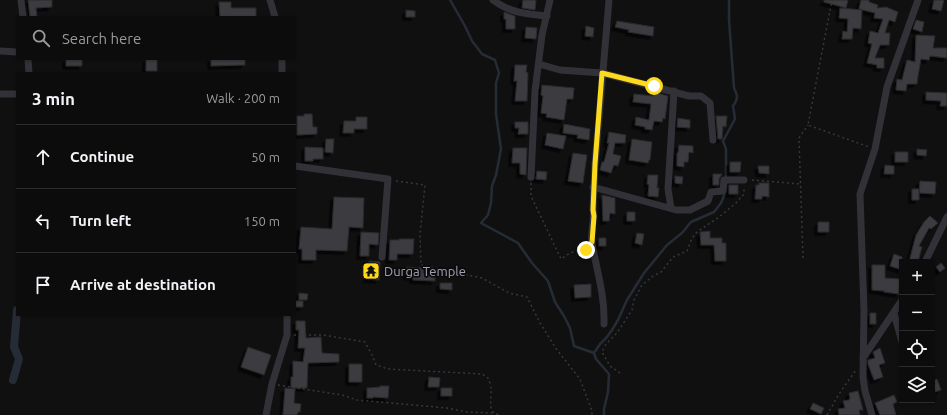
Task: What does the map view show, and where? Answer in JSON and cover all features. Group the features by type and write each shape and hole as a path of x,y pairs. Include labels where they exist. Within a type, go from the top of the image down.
{"street":[{"path":"20,0 23,16"},
{"path":"270,0 275,16"},
{"path":"493,0 506,9 515,12 547,16"},
{"path":"531,178 534,105 542,35 550,0"},
{"path":"604,324 602,291 592,242 594,187 602,73 609,0"},
{"path":"872,415 865,391 863,377 864,311 860,194 875,149 887,87 918,0"},
{"path":"0,51 16,52"},
{"path":"28,60 29,72"},
{"path":"282,60 282,72"},
{"path":"539,64 560,70 602,73 689,96 701,96 710,104 712,140"},
{"path":"671,208 668,189 674,91"},
{"path":"0,94 16,94"},
{"path":"296,166 388,179 382,257"},
{"path":"594,187 671,208 690,210 708,201 711,192 723,191 724,180 744,180"},
{"path":"926,259 947,217"},
{"path":"863,358 899,305"},
{"path":"894,313 899,331"},
{"path":"266,415 272,384 286,335 287,316"}],"path":[{"path":"803,258 799,138 808,125 831,5 834,0"},
{"path":"808,125 875,149"},
{"path":"531,178 531,196 561,259 580,250 586,250 592,242"},
{"path":"388,179 425,185 420,235 421,265 482,278 509,293 527,297 540,323 557,350 580,378 592,411 592,415"},
{"path":"620,373 610,366 602,352 606,344 617,333 632,310 634,300 642,285 653,276 662,272 673,257 687,251 692,238 697,232 736,203 744,194 744,180 801,184"},
{"path":"286,335 322,335 365,342 376,365 388,369 482,374 488,378 491,387 490,402 492,410 495,413"},
{"path":"827,415 856,369"},
{"path":"272,384 342,395 357,400 447,408 467,412 495,413 500,415"}],"building":[{"path":"28,0 52,0 52,7 36,8 37,16 30,16"},
{"path":"523,0 536,0 535,10 522,8"},
{"path":"824,0 848,0 846,8 824,2"},
{"path":"861,0 869,0 869,2 878,5 877,8 886,7 898,12 895,22 889,20 885,33 890,33 889,45 880,45 875,58 884,58 884,68 877,68 877,65 867,63 872,44 868,43 870,31 878,33 883,19 874,18 875,13 859,9"},
{"path":"934,0 944,0 941,11 932,9"},
{"path":"219,2 231,2 231,8 256,8 256,16 220,16"},
{"path":"840,8 862,10 861,29 853,28 852,39 842,39 843,31 847,32 848,19 839,18"},
{"path":"406,10 415,11 415,17 406,17"},
{"path":"504,12 515,16 515,29 506,29"},
{"path":"916,20 924,22 922,32 913,29"},
{"path":"617,21 654,27 653,36 628,32 629,30 615,27"},
{"path":"586,26 594,28 593,37 585,36"},
{"path":"526,27 537,28 536,39 525,38"},
{"path":"916,35 935,36 933,48 947,48 947,58 930,56 929,60 921,59 917,84 907,84 906,91 896,90 897,79 902,80 907,60 915,62"},
{"path":"66,60 82,60 82,66 66,66"},
{"path":"146,60 157,60 157,71 146,71"},
{"path":"211,60 245,60 245,65 211,66"},
{"path":"515,65 527,65 527,101 515,101 517,81 514,81"},
{"path":"542,85 574,88 573,99 567,99 564,120 546,117 547,114 541,113 543,96 541,95"},
{"path":"654,92 668,96 665,119 663,118 662,122 654,121 652,130 635,125 636,117 649,120 651,104 633,102 634,94 653,96"},
{"path":"926,92 947,93 947,106 940,106 941,101 926,100"},
{"path":"304,114 312,114 313,127 317,127 317,134 297,135 297,116 304,116"},
{"path":"716,116 727,116 726,127 723,126 722,139 718,139"},
{"path":"356,117 367,117 367,129 354,129 354,133 343,133 344,121 356,121"},
{"path":"678,118 690,120 690,128 677,127"},
{"path":"515,122 528,122 528,134 518,134 519,128 515,128"},
{"path":"564,124 590,129 589,140 577,138 578,135 563,133"},
{"path":"609,132 626,135 625,143 615,143 613,154 621,156 618,166 614,165 611,173 600,170 602,162 604,162 609,143 607,143"},
{"path":"547,133 566,136 563,149 545,145"},
{"path":"326,139 334,139 333,153 325,152"},
{"path":"632,139 652,142 650,160 648,163 629,160"},
{"path":"679,145 693,146 693,153 689,152 688,162 684,162 684,167 677,166 677,153"},
{"path":"305,147 323,148 323,159 305,161"},
{"path":"513,148 527,148 526,175 520,174 520,163 512,163"},
{"path":"917,149 927,150 926,156 917,155"},
{"path":"895,152 908,152 908,162 895,162"},
{"path":"573,153 587,155 583,183 568,181"},
{"path":"730,162 741,162 740,172 730,172"},
{"path":"885,165 894,166 894,174 884,174"},
{"path":"758,166 769,166 769,174 759,173"},
{"path":"537,171 547,172 546,180 536,179"},
{"path":"713,174 722,174 719,179 719,185 713,185"},
{"path":"648,175 658,175 658,197 648,196"},
{"path":"675,176 683,177 682,184 675,183"},
{"path":"920,181 936,182 935,194 919,193"},
{"path":"759,183 769,183 769,197 762,196 762,199 755,199 756,185 759,185"},
{"path":"729,185 738,185 738,194 729,194"},
{"path":"912,189 919,189 919,200 912,200"},
{"path":"602,195 615,198 615,214 610,213 609,221 603,221"},
{"path":"334,197 364,198 363,228 349,227 347,251 316,250 316,260 302,260 302,249 299,249 301,227 332,229"},
{"path":"627,212 635,212 635,221 627,221"},
{"path":"930,216 938,223 931,229 929,228 919,246 922,247 919,259 910,259 916,235 924,222"},
{"path":"818,222 829,222 829,232 818,232"},
{"path":"710,231 710,238 722,238 722,243 726,243 726,261 715,261 714,245 701,245 700,232"},
{"path":"361,232 379,233 378,245 369,244 369,256 360,256"},
{"path":"637,233 644,234 642,245 635,243"},
{"path":"599,238 606,238 606,246 599,246"},
{"path":"414,239 413,254 397,254 397,260 389,260 390,240"},
{"path":"894,254 902,257 902,259 899,259 899,269 890,266"},
{"path":"369,261 380,262 379,280 367,279"},
{"path":"941,263 945,268 940,272 936,267"},
{"path":"872,265 885,265 885,278 899,279 899,294 872,290"},
{"path":"407,267 424,268 423,273 435,273 435,281 413,280 413,277 406,276"},
{"path":"440,283 452,283 452,290 440,289"},
{"path":"591,284 591,297 575,298 574,285"},
{"path":"299,293 308,294 307,300 299,300"},
{"path":"296,301 303,301 303,307 296,307"},
{"path":"870,313 876,313 876,324 870,324"},
{"path":"296,321 305,321 306,338 321,337 322,353 339,354 339,362 308,363 307,388 291,388 293,361 303,362 305,348 298,348 299,330 296,330"},
{"path":"248,347 271,355 264,375 241,367"},
{"path":"880,348 885,363 879,365 883,377 874,380 868,360 875,358 873,352"},
{"path":"349,364 362,364 362,382 349,382"},
{"path":"429,377 440,378 439,387 428,387"},
{"path":"937,379 941,390 935,392 935,380"},
{"path":"389,386 388,398 367,398 367,388"},
{"path":"285,388 295,389 294,403 301,404 300,412 298,412 297,415 283,415"},
{"path":"441,388 452,388 452,396 441,396"},
{"path":"858,391 863,410 859,410 860,415 839,415 838,409 845,408 843,401 849,400 849,393"},
{"path":"894,395 897,402 893,404 896,415 880,415 875,403"},
{"path":"813,403 824,408 821,414 810,409"}],"waterway":[{"path":"450,0 472,41 482,54 495,60 499,73 496,83 496,114 501,149 496,175 492,186 491,203 488,215 481,223 518,243 532,263 548,281 555,302 570,328 574,346 594,353 596,359 609,374 604,415"},
{"path":"726,180 726,149 723,141 735,119 733,106 737,97 734,88 729,0"},
{"path":"25,6 27,16"},
{"path":"594,353 612,330 627,300 644,273 667,245 682,233 691,222 714,212 721,203 726,191"},
{"path":"13,380 19,359 14,347 17,316"}],"place":[{"name":"Durga Temple","path":"371,271"}],"route":[{"path":"586,250 592,242 595,164 602,73 654,86"}]}
